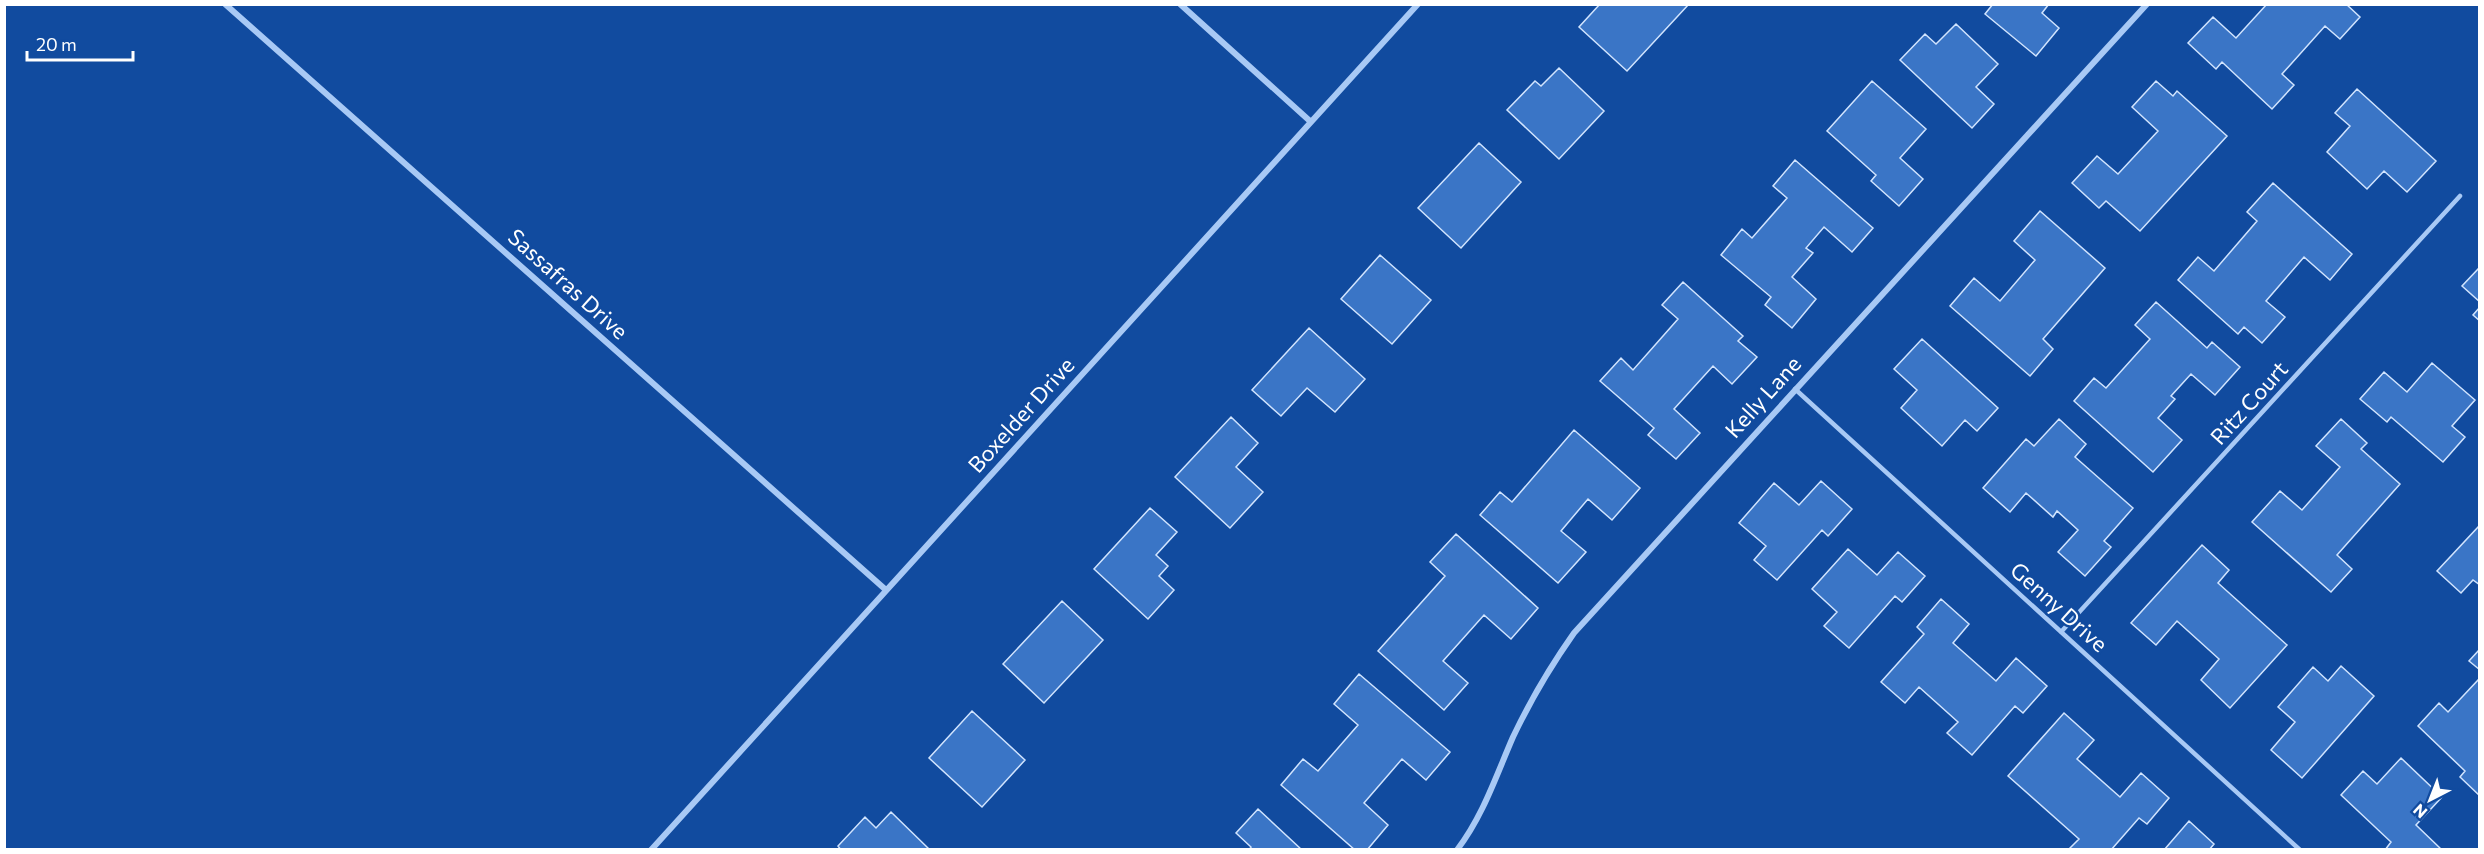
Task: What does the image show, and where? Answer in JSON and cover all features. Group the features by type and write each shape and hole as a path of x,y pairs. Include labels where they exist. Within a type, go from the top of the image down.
{"street":[{"name":"Sassafras Drive","path":"225,4 886,590"},
{"path":"1180,4 1311,122"},
{"name":"Boxelder Drive","path":"651,849 1418,4"},
{"name":"Kelly Lane","path":"1457,849 1490,795 1513,738 1541,680 1574,633 2147,4"}],"lane":[{"name":"Ritz Court","path":"2061,632 2460,196"},
{"name":"Genny Drive","path":"1795,389 2300,849"}],"building":[{"path":"1600,4 1689,4 1627,71 1579,27"},
{"path":"1993,4 2049,4 2042,13 2059,28 2036,56 1985,14"},
{"path":"2267,4 2346,4 2360,17 2340,39 2325,26 2282,74 2294,85 2272,109 2222,62 2216,69 2188,43 2213,17 2236,38"},
{"path":"1956,24 1998,64 1976,87 1994,104 1972,128 1900,60 1925,34 1936,44"},
{"path":"1559,68 1604,111 1559,159 1507,110 1535,81 1541,86"},
{"path":"1872,81 1926,129 1900,158 1923,179 1899,206 1871,181 1876,175 1827,131"},
{"path":"2156,81 2173,96 2177,91 2227,136 2140,231 2106,201 2099,208 2072,183 2097,156 2118,174 2158,131 2132,107"},
{"path":"2357,89 2436,161 2407,192 2384,171 2367,189 2327,152 2350,126 2335,113"},
{"path":"1479,143 1521,182 1461,248 1418,208"},
{"path":"1795,160 1873,228 1852,252 1824,227 1806,248 1813,253 1792,277 1816,299 1792,328 1765,305 1771,297 1721,255 1742,229 1752,238 1787,198 1773,186"},
{"path":"2273,183 2352,254 2330,280 2304,257 2266,301 2285,317 2262,343 2244,327 2238,334 2178,280 2198,257 2214,271 2257,221 2247,212"},
{"path":"2040,211 2105,268 2043,339 2053,349 2030,376 1950,306 1974,278 2000,301 2035,260 2014,241"},
{"path":"1380,255 1431,300 1392,344 1341,299"},
{"path":"2480,267 2480,302 2462,286"},
{"path":"1683,282 1743,336 1738,341 1757,357 1732,384 1713,366 1674,409 1700,433 1676,459 1648,435 1654,428 1600,381 1621,358 1633,370 1678,319 1662,305"},
{"path":"2156,302 2207,348 2212,342 2240,367 2215,395 2191,374 2171,396 2175,399 2158,418 2182,440 2153,472 2074,401 2094,378 2106,388 2150,339 2135,325"},
{"path":"2480,307 2480,321 2473,315"},
{"path":"1309,328 1365,379 1335,412 1307,388 1281,416 1252,390"},
{"path":"1922,339 1998,408 1977,431 1965,420 1942,446 1901,408 1917,390 1894,369"},
{"path":"2432,363 2475,400 2452,426 2465,437 2443,462 2391,417 2387,422 2360,399 2384,372 2407,392"},
{"path":"1231,417 1258,443 1236,467 1263,492 1230,528 1175,477"},
{"path":"2059,419 2086,444 2075,457 2133,508 2104,541 2111,547 2085,576 2058,552 2078,530 2057,511 2053,517 2026,493 2010,512 1983,488 2026,439 2034,446"},
{"path":"2341,419 2367,443 2361,449 2400,484 2337,555 2352,569 2331,592 2252,522 2280,491 2302,510 2340,467 2316,446"},
{"path":"1574,430 1640,488 1612,520 1588,499 1561,531 1586,552 1558,583 1480,515 1500,492 1512,502"},
{"path":"1821,481 1852,509 1828,536 1822,530 1777,580 1754,560 1766,546 1739,523 1774,483 1799,505"},
{"path":"1150,508 1177,532 1156,555 1168,566 1159,576 1174,590 1148,619 1094,569"},
{"path":"2480,525 2480,585 2473,580 2461,593 2437,571"},
{"path":"1456,534 1538,608 1511,639 1484,615 1443,661 1468,683 1444,710 1378,651 1445,576 1430,562"},
{"path":"2202,545 2229,570 2218,583 2287,645 2230,708 2201,680 2219,659 2177,621 2156,645 2131,623"},
{"path":"1848,549 1877,575 1898,552 1925,576 1902,602 1895,596 1849,648 1824,626 1837,612 1812,589"},
{"path":"1941,599 1969,624 1953,643 1996,681 2016,658 2047,686 2023,713 2015,706 1972,755 1947,733 1958,722 1919,687 1905,703 1881,682 1924,634 1917,627"},
{"path":"1062,601 1103,640 1044,703 1003,664"},
{"path":"2480,649 2480,670 2469,661"},
{"path":"2341,666 2374,696 2302,778 2271,750 2295,722 2278,707 2313,667 2328,681"},
{"path":"1359,674 1450,752 1426,780 1402,759 1364,803 1388,825 1367,850 1355,850 1281,785 1303,759 1318,771 1358,725 1334,704"},
{"path":"2480,678 2480,796 2460,777 2465,771 2418,726 2439,703 2448,712"},
{"path":"972,711 1025,760 982,807 929,758"},
{"path":"2064,713 2094,740 2077,759 2120,797 2141,773 2169,798 2147,824 2139,818 2111,850 2072,850 2070,848 2079,839 2008,776"},
{"path":"2401,758 2442,797 2416,825 2442,850 2385,850 2391,842 2341,795 2363,771 2377,784"},
{"path":"1258,809 1302,850 1249,850 1251,847 1236,833"},
{"path":"891,812 930,850 841,850 838,846 865,817 876,828"},
{"path":"2189,821 2214,844 2209,850 2164,850"}]}
